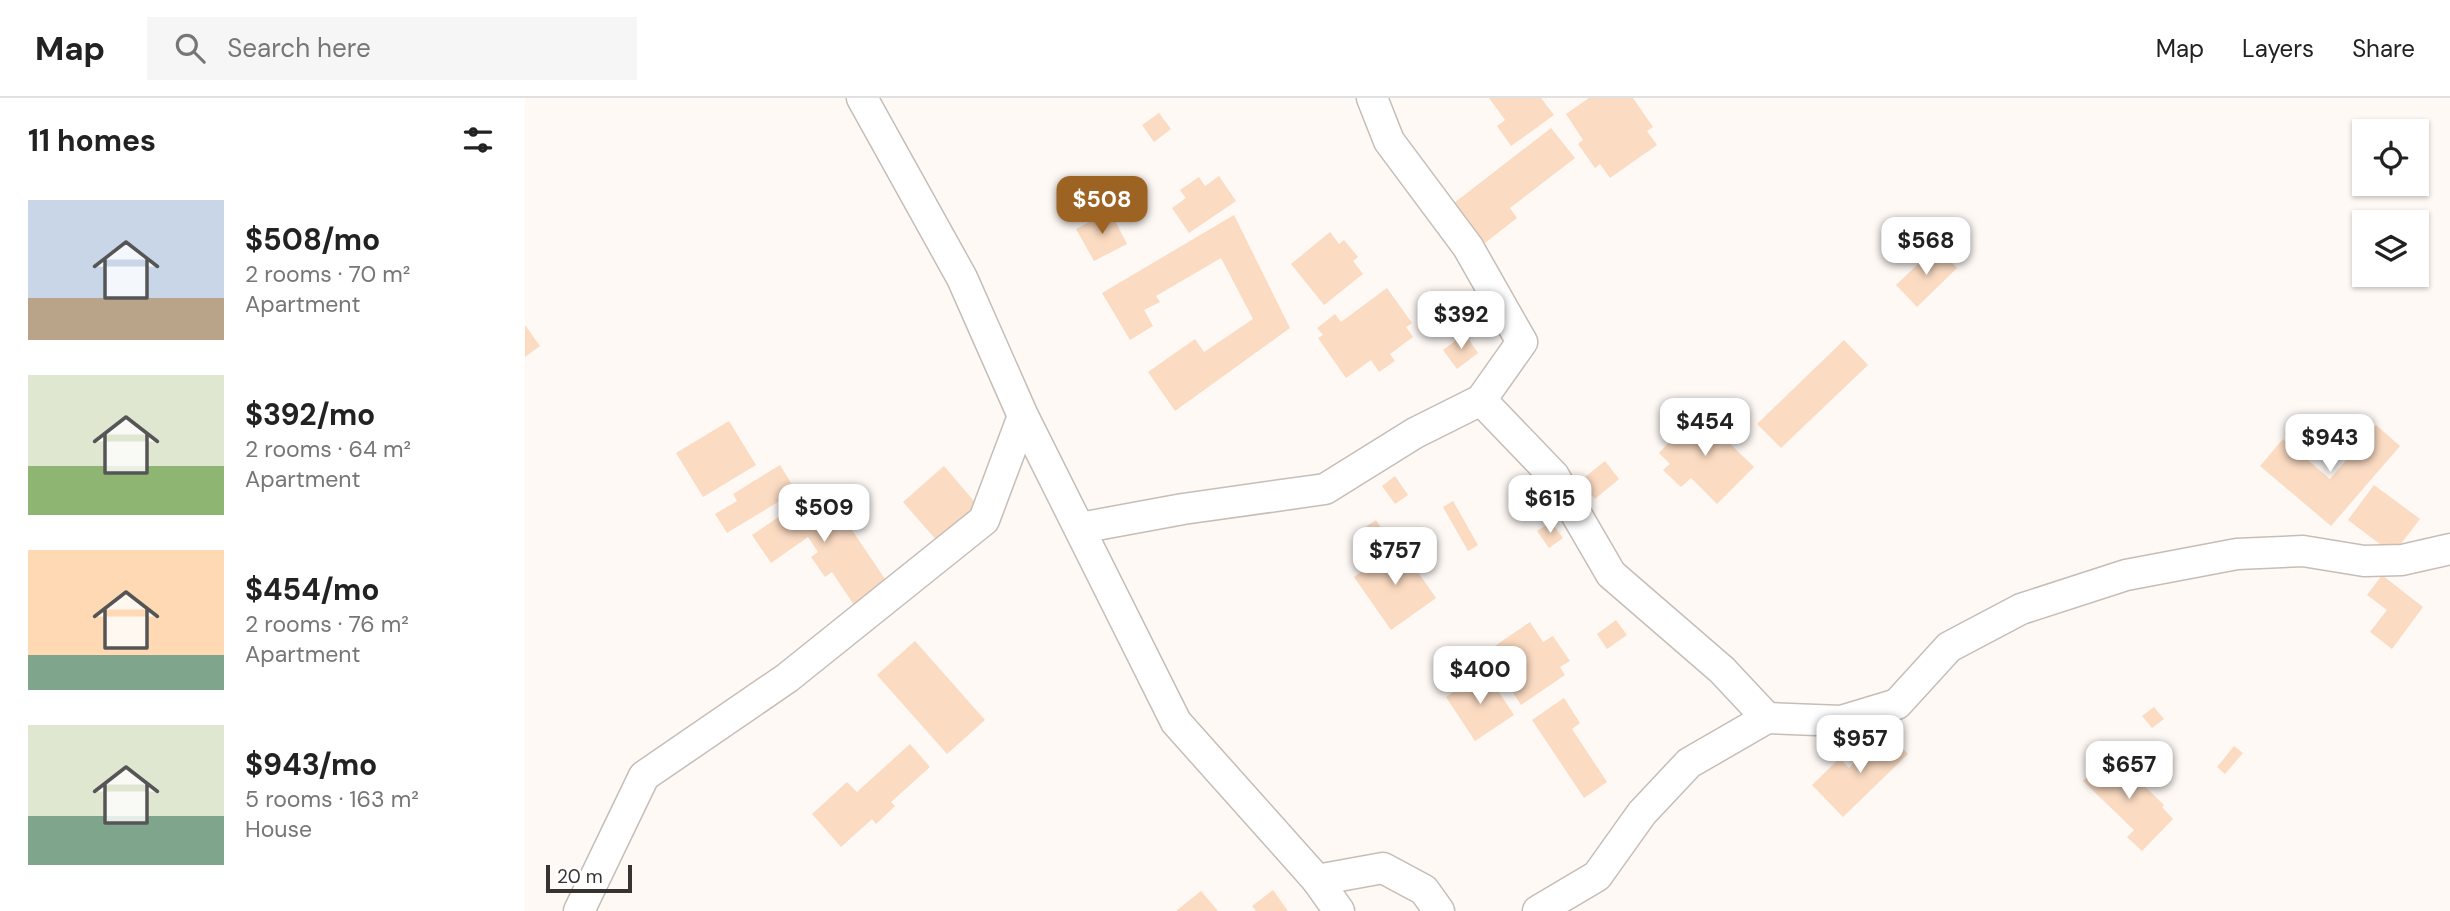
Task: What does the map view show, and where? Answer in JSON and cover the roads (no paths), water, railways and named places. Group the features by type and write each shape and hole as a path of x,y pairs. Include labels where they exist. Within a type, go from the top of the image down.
{"street":[{"path":"862,98 962,278 1023,416 1176,722 1317,880 1339,911"},
{"path":"1080,528 1183,509 1325,489 1415,433 1481,400 1522,342 1468,247 1389,141 1372,98"},
{"path":"1481,400 1554,475 1611,574 1722,670 1767,718"},
{"path":"579,911 644,776 787,678 984,520 1023,416"},
{"path":"1538,911 1597,876 1642,813 1689,763 1767,718 1841,721 1898,704 1949,647 2021,609 2126,575 2237,554 2304,551 2364,561 2402,560 2450,549"},
{"path":"1317,880 1383,868 1424,890 1439,911"}]}
